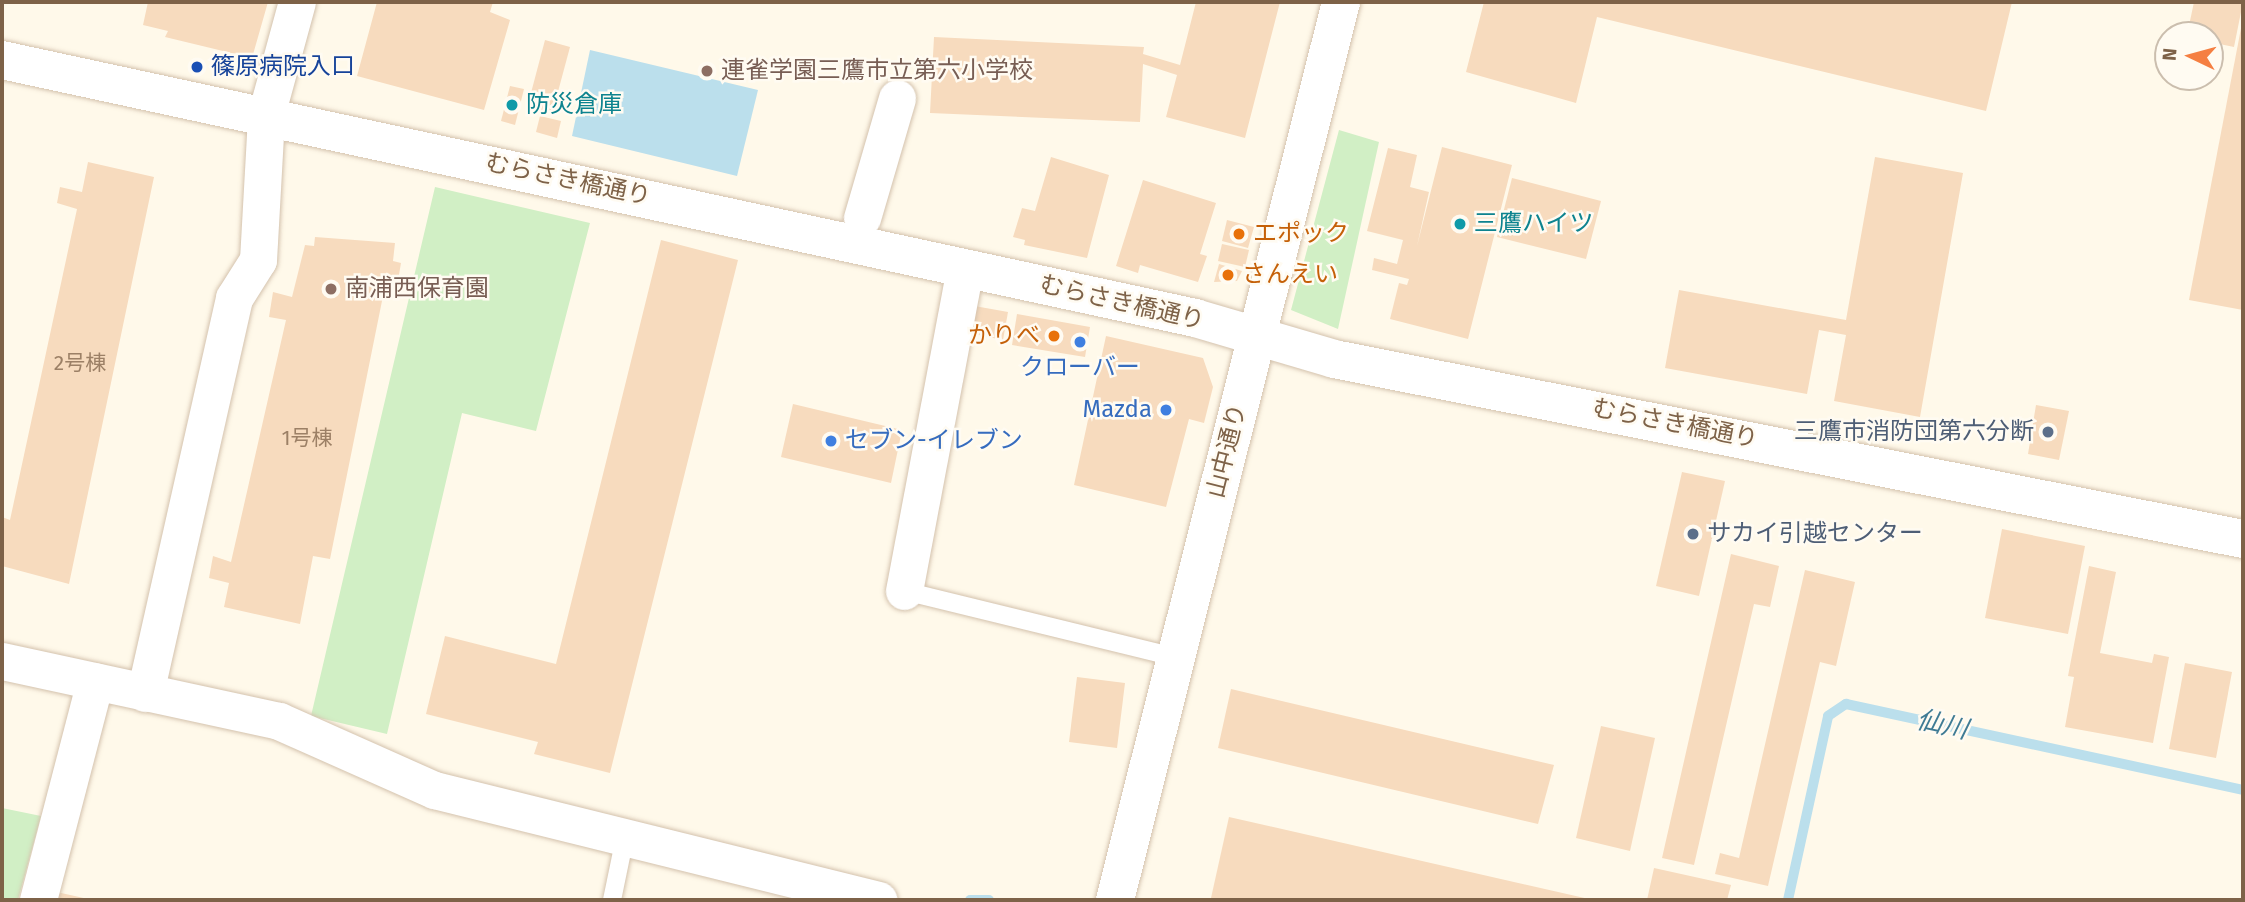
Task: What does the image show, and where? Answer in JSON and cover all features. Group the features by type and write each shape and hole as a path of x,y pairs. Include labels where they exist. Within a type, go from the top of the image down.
{"street":[{"path":"145,692 234,298 258,260 266,114 297,2"},
{"name":"山中通り","path":"1115,900 1341,2"},
{"name":"むらさき橋通り","path":"2,60 266,114 965,268 1256,336 1334,359 2243,538"},
{"path":"862,218 897,98"},
{"path":"904,591 965,268"},
{"path":"2,661 279,721 434,790 879,900"},
{"path":"38,900 95,681"}],"lane":[{"path":"904,591 1175,657"},
{"path":"612,900 625,837"}],"green space":[{"path":"1339,130 1379,142 1338,329 1291,310"},
{"path":"435,187 590,223 536,431 462,413 387,734 311,716"},
{"path":"2,808 41,816 18,900 2,900"}],"water":[{"path":"590,50 758,90 737,176 572,136"}],"building":[{"path":"148,2 268,2 252,58 165,37 168,31 143,25"},
{"path":"377,2 493,2 490,12 510,20 484,110 357,76"},
{"path":"1196,2 1280,2 1245,138 1166,117 1177,75 1143,64 1140,122 930,113 934,37 1144,47 1143,54 1180,65"},
{"path":"1484,2 2012,2 1986,111 1597,17 1576,103 1466,72"},
{"path":"2194,2 2243,2 2234,47 2224,45 2224,21 2190,21"},
{"path":"2243,23 2243,310 2189,300"},
{"path":"545,40 570,47 552,114 527,108"},
{"name":"防災倉庫","path":"510,86 524,89 515,125 501,121"},
{"path":"540,116 561,121 557,138 536,132"},
{"name":"三鷹ハイツ","path":"1442,147 1512,165 1468,339 1390,319 1399,283 1407,285 1409,279 1372,270 1374,258 1397,264 1403,240 1367,231 1388,148 1417,155 1410,187 1429,192 1417,246"},
{"path":"1051,157 1109,175 1087,258 1024,245 1025,240 1013,237 1022,208 1035,211"},
{"path":"1875,157 1963,173 1920,417 1834,401 1846,335 1819,330 1807,394 1665,368 1679,290 1846,320"},
{"path":"88,162 154,177 69,584 2,566 2,517 10,520 77,209 57,203 60,187 82,192"},
{"path":"1512,178 1601,201 1586,259 1497,237"},
{"path":"1143,180 1216,203 1200,254 1207,256 1198,282 1140,265 1138,273 1116,266"},
{"path":"1227,220 1254,227 1248,248 1222,241"},
{"path":"315,237 395,243 393,261 401,263 395,298 383,296 330,559 313,556 300,624 224,607 229,583 209,578 213,556 231,562 286,320 269,317 273,292 292,297 305,245 314,246"},
{"path":"661,240 738,260 610,773 534,754 538,742 426,714 445,636 556,664"},
{"path":"1222,244 1249,250 1245,267 1218,261"},
{"path":"1219,264 1242,271 1237,281 1214,282"},
{"path":"969,305 1008,312 1003,340 964,332"},
{"path":"1017,314 1090,327 1085,357 1012,345"},
{"path":"1106,336 1203,358 1213,387 1204,423 1189,419 1166,507 1074,485"},
{"path":"793,404 902,430 891,483 781,457"},
{"name":"三鷹市消防団第六分断","path":"2036,405 2069,411 2059,460 2028,454"},
{"path":"1682,472 1725,481 1699,596 1656,586"},
{"path":"2002,529 2085,546 2068,634 1985,618"},
{"path":"1731,554 1779,566 1770,607 1754,604 1694,865 1662,858"},
{"path":"2089,566 2116,572 2100,653 2152,663 2154,654 2169,657 2153,743 2065,727 2074,677 2068,676"},
{"path":"1805,570 1855,582 1836,666 1820,662 1768,886 1715,874 1720,853 1739,858"},
{"path":"2185,663 2232,672 2216,758 2169,749"},
{"path":"1077,677 1125,683 1117,748 1069,742"},
{"path":"1231,689 1554,765 1538,824 1218,748"},
{"path":"1601,726 1655,738 1630,851 1576,838"},
{"path":"1229,817 1589,899 1211,898"},
{"path":"1654,868 1731,885 1727,900 1647,900"},
{"path":"48,890 88,899 46,900"}],"waterway":[{"name":"仙川","path":"1788,900 1828,716 1846,704 2243,790"},
{"name":"仙川","path":"970,900 989,900"}],"place":[{"name":"篠原病院入口","path":"197,67"},
{"name":"連雀学園三鷹市立第六小学校","path":"707,71"},
{"name":"防災倉庫","path":"512,105"},
{"name":"三鷹ハイツ","path":"1460,224"},
{"name":"エポック","path":"1239,234"},
{"name":"さんえい","path":"1228,275"},
{"name":"南浦西保育園","path":"331,289"},
{"name":"かりべ","path":"1054,336"},
{"name":"クローバー","path":"1080,342"},
{"name":"Mazda","path":"1166,410"},
{"name":"三鷹市消防団第六分断","path":"2048,432"},
{"name":"セブン-イレブン","path":"831,441"},
{"name":"サカイ引越センター","path":"1693,534"}]}
